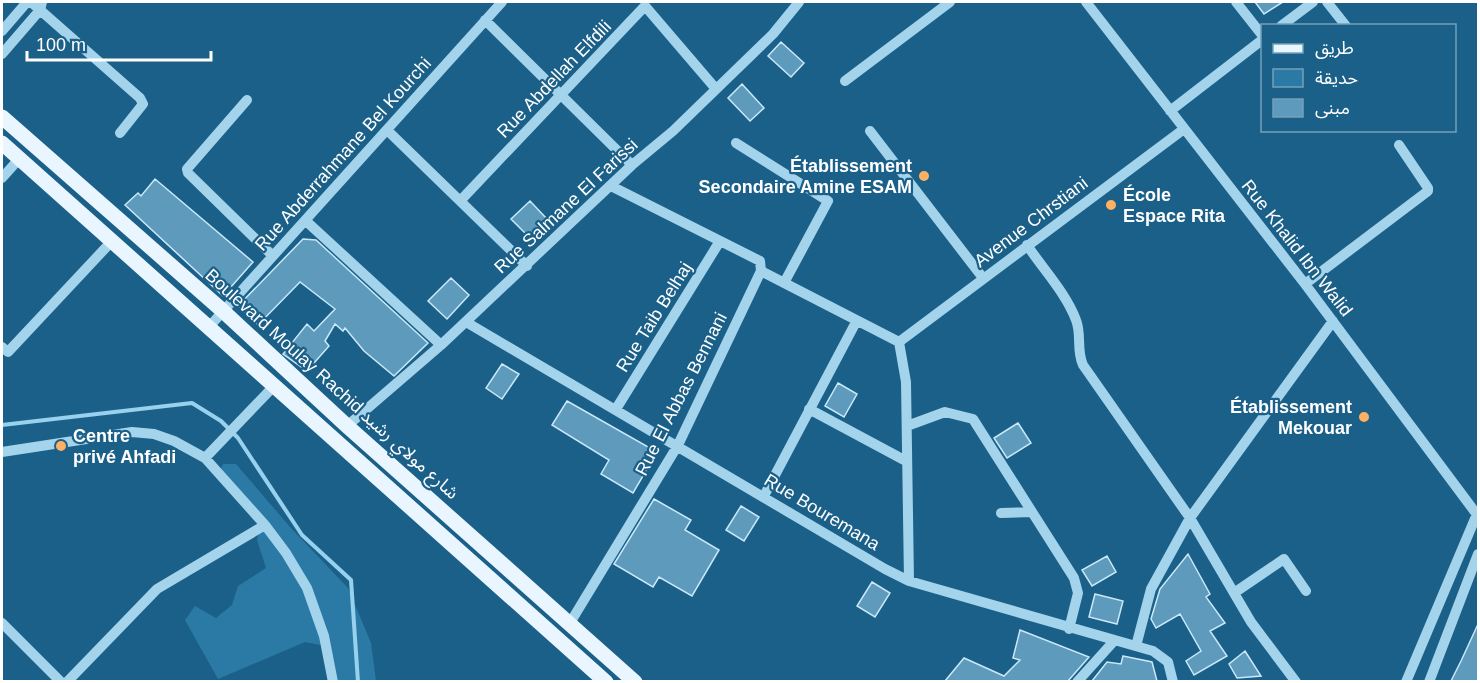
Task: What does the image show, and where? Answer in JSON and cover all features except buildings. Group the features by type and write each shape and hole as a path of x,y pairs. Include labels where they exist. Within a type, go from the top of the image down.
{"main road":[{"name":"Boulevard Moulay Rachid شارع مولاي رشيد","path":"2,117 223,311 347,426 635,681"},
{"path":"2,143 597,679"}],"street":[{"path":"2,31 29,2 41,6 140,98 143,104 141,110 120,133"},
{"name":"Rue Abderrahmane Bel Kourchi","path":"207,328 502,2"},
{"name":"Rue Salmane El Farissi","path":"347,426 441,345 716,89 772,34 799,2"},
{"path":"845,81 950,2"},
{"name":"Rue Khalid Ibn Walid","path":"1086,2 1305,284 1478,515"},
{"path":"1236,2 1261,33"},
{"path":"1284,24 1312,2"},
{"path":"1328,2 1344,24"},
{"name":"Rue Abdellah Elfdili","path":"461,200 645,4 716,89"},
{"path":"2,54 41,6"},
{"path":"485,20 632,165"},
{"path":"1170,111 1261,42"},
{"path":"247,100 188,170 188,173 273,256"},
{"name":"Avenue Chrstiani","path":"899,342 1184,129"},
{"path":"387,130 527,266"},
{"path":"870,131 983,278"},
{"path":"736,143 828,201 784,283"},
{"path":"1305,284 1428,191 1400,145"},
{"path":"2,178 20,159"},
{"path":"611,186 760,261 761,271 856,322 899,342 904,361 907,426 909,581"},
{"path":"306,221 441,345"},
{"path":"2,347 8,352 112,241"},
{"name":"Rue Taib Belhaj","path":"616,410 720,241"},
{"path":"1027,245 1075,316 1079,334 1079,355 1083,365 1190,518 1251,622 1296,681"},
{"name":"Rue El Abbas Bennani","path":"570,623 678,445 761,271"},
{"path":"1136,646 1151,589 1190,518 1333,321"},
{"name":"Rue Bouremana","path":"466,322 909,581 1161,655 1168,662 1173,681"},
{"path":"764,496 856,322"},
{"path":"205,458 274,386"},
{"path":"809,409 906,461"},
{"path":"907,426 945,412 973,419 1078,585 1069,629"},
{"path":"2,452 132,432 154,434 174,441 205,458 265,525 286,554 316,607 333,681"},
{"path":"1001,513 1032,512"},
{"path":"1406,681 1478,515"},
{"path":"67,681 157,589 265,525"},
{"path":"1429,681 1479,554"},
{"path":"1234,593 1284,559 1306,591"},
{"path":"2,623 61,681"},
{"path":"1077,681 1114,641"}],"green space":[{"path":"223,464 236,464 290,527 348,588 371,643 376,681 338,681 331,647 305,642 218,679 185,620 195,606 216,618 232,605 238,586 266,568 257,540 262,517 220,471"}],"waterway":[{"path":"2,425 192,403 221,421 238,438 302,535 351,580 358,682"}],"place":[{"name":"Établissement Secondaire Amine ESAM","path":"924,176"},
{"name":"École Espace Rita","path":"1111,205"},
{"name":"Établissement Mekouar","path":"1364,417"},
{"name":"Centre privé Ahfadi","path":"61,446"}]}
